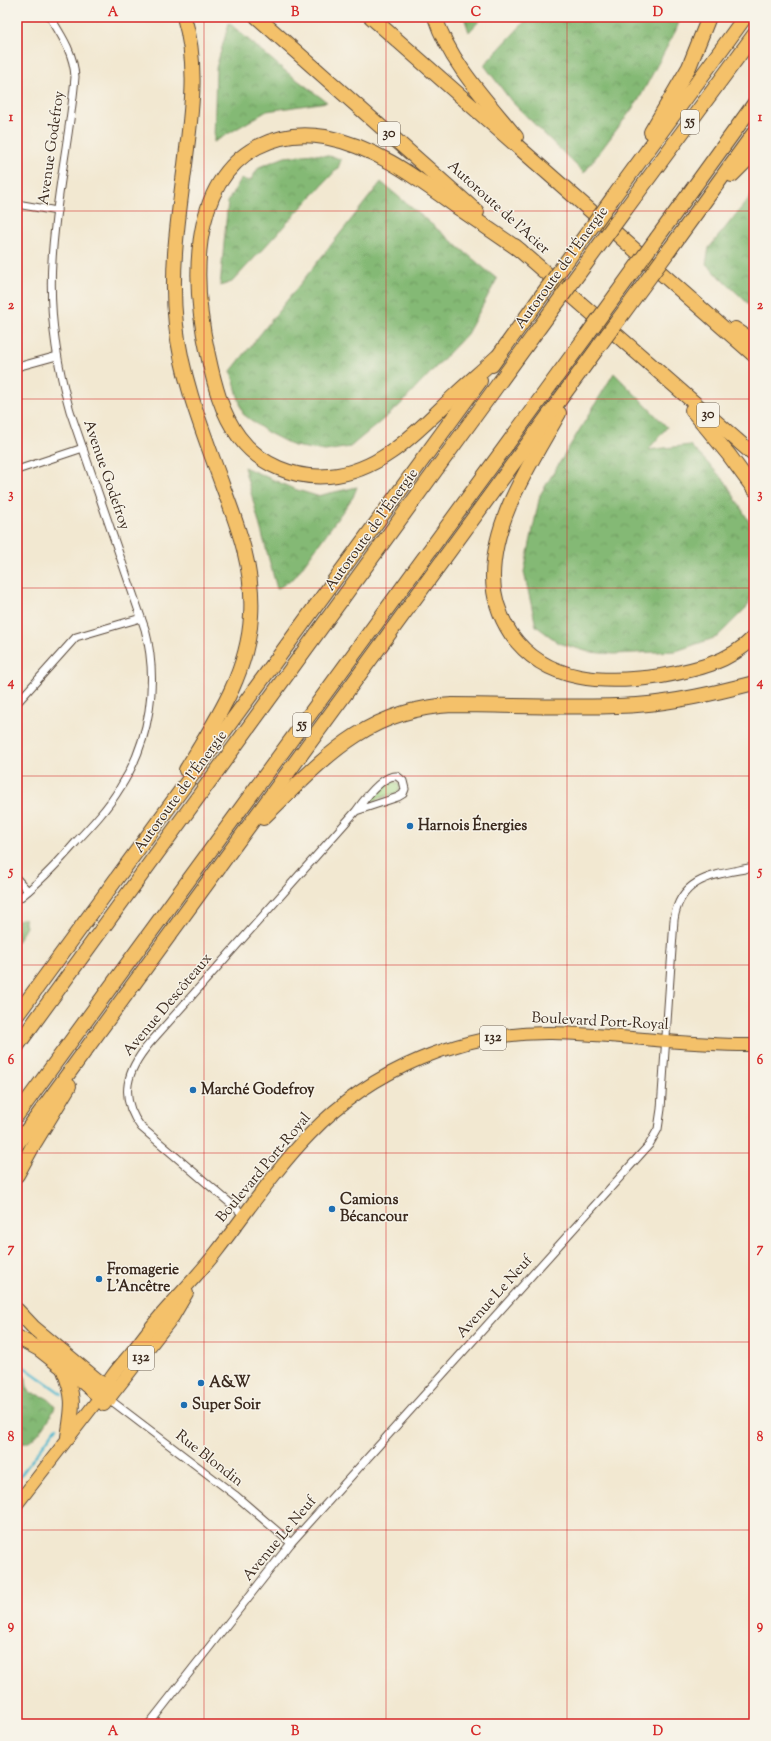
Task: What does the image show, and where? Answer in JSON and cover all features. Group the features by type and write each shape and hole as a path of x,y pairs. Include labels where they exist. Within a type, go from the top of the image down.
{"highway":[{"path":"134,854 208,734 230,693 245,653 251,617 250,581 245,552 189,390 181,359 176,327 174,256 193,90 192,53 184,17"},
{"name":"Autoroute de l'Acier","path":"257,17 754,455"},
{"path":"371,17 754,356"},
{"path":"435,17 444,39 462,69 542,168"},
{"path":"624,182 689,67 709,17"},
{"path":"17,1015 745,17"},
{"name":"Autoroute de l'Énergie","path":"17,1046 754,35"},
{"name":"55","path":"17,1115 754,104"},
{"path":"17,1144 754,133"},
{"path":"497,358 419,431 400,446 372,463 346,473 322,477 297,474 274,466 252,451 234,430 225,413 213,378 204,336 200,293 201,244 206,216 210,200 221,180 235,164 248,153 262,145 284,138 298,136 320,137 356,146 396,165 521,251"},
{"path":"698,210 754,153"},
{"path":"688,298 754,342"},
{"path":"588,361 524,475 501,530 494,561 494,584 500,611 509,632 524,650 546,667 570,676 597,680 645,678 699,668 719,662 730,656 754,637"},
{"path":"662,375 729,455 754,489"},
{"path":"234,846 332,751 369,727 408,712 428,707 452,705 591,707 638,705 690,698 754,683"},
{"path":"17,1175 102,1026"},
{"path":"17,1310 104,1394"},
{"path":"17,1337 39,1349 63,1368 104,1394"},
{"path":"63,1368 73,1399 73,1410 68,1437"}],"main road":[{"name":"Boulevard Port-Royal","path":"17,1504 68,1437 104,1394 173,1317 202,1270 302,1142 338,1108 373,1083 425,1057 469,1043 501,1037 532,1034 568,1034 722,1045 754,1045"},
{"name":"Boulevard Port-Royal","path":"17,1510 60,1460 104,1394"}],"street":[{"name":"Avenue Godefroy","path":"17,900 60,860 103,811 121,787 135,760 147,721 151,690 150,654 141,618 66,396 57,356 52,318 51,283 57,211 75,77 74,65 68,48 50,17"},
{"path":"17,204 57,211"},
{"path":"17,367 57,356"},
{"path":"17,470 83,448"},
{"path":"17,703 76,637 141,618"},
{"name":"Avenue Descôteaux","path":"244,1215 141,1127 135,1118 129,1101 127,1091 129,1077 134,1064 149,1044 356,811 363,801 387,778 395,775 403,781 405,789 400,796 356,811"},
{"name":"Avenue Le Neuf","path":"149,1724 291,1543 649,1145 658,1129 674,920 678,901 687,889 701,880 754,867"},
{"path":"17,879 28,891"},
{"name":"Rue Blondin","path":"104,1394 235,1496 291,1543"}],"green space":[{"path":"464,17 483,17 469,32"},
{"path":"529,17 681,17 676,30 638,101 584,173 512,102 484,65"},
{"path":"229,23 284,70 327,102 267,111 214,142 216,68"},
{"path":"313,154 335,157 341,160 338,168 232,282 220,286 228,201 241,179 250,181 259,167 285,157"},
{"path":"381,182 497,279 467,334 399,406 350,447 325,451 294,446 267,432 243,414 231,371"},
{"path":"754,192 754,309 706,264 709,248"},
{"path":"614,373 667,427 648,450 690,445 725,481 754,530 754,583 748,606 717,637 676,651 614,654 589,652 559,643 536,626 524,572 540,495"},
{"path":"244,467 294,489 317,496 357,487 353,497 295,577 277,589"},
{"path":"393,781 399,784 400,787 398,792 366,803 383,786"},
{"path":"24,918 26,927 17,942 17,921"},
{"path":"17,1367 26,1378 27,1387 31,1394 45,1397 51,1401 55,1407 47,1422 35,1438 25,1443 17,1441"}],"waterway":[{"path":"17,1362 62,1394"},
{"path":"17,1480 57,1427"}],"place":[{"name":"Harnois Énergies","path":"410,826"},
{"name":"Marché Godefroy","path":"193,1090"},
{"name":"Camions Bécancour","path":"332,1209"},
{"name":"Fromagerie L'Ancêtre","path":"99,1279"},
{"name":"A&W","path":"201,1383"},
{"name":"Super Soir","path":"184,1405"}]}
